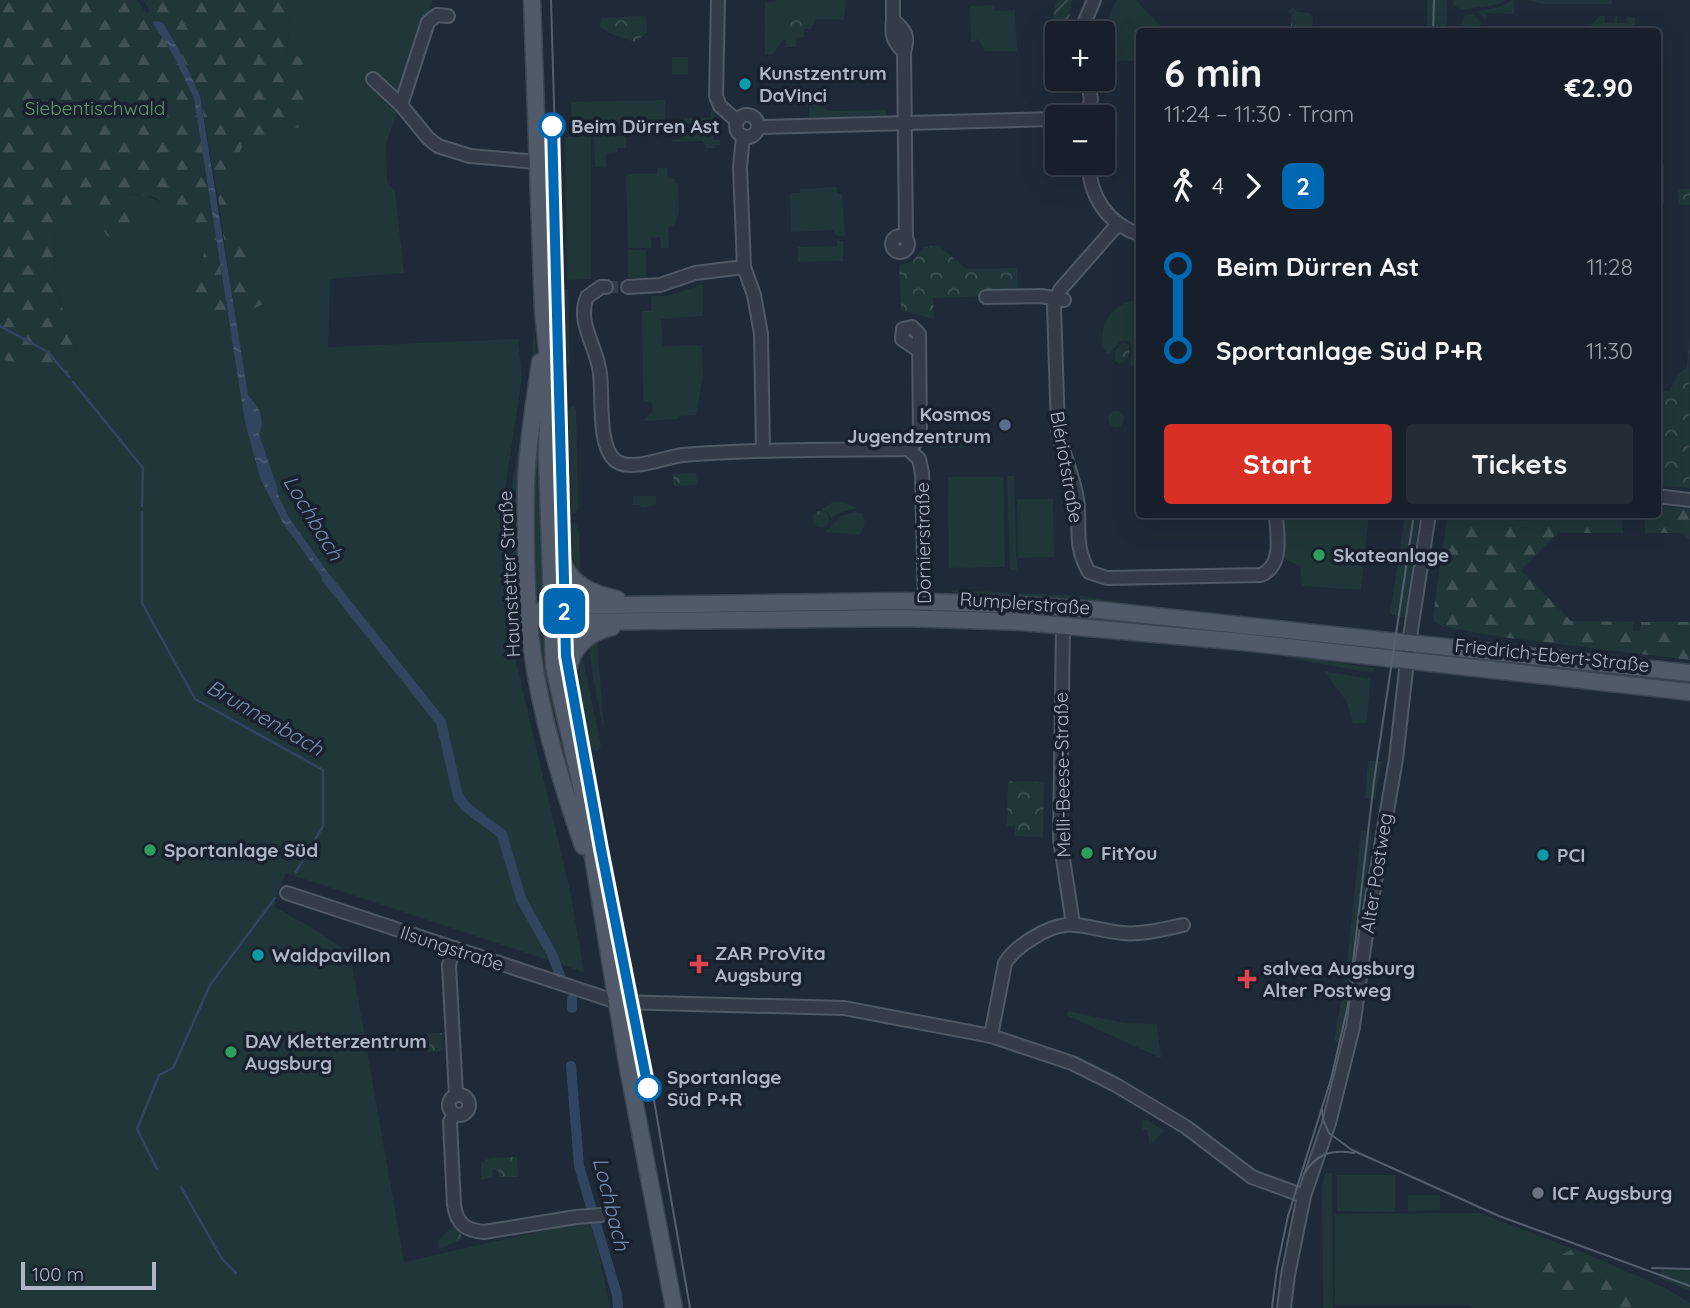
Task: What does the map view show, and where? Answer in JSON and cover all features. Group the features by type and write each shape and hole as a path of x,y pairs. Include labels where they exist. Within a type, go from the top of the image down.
{"main road":[{"name":"Haunstetter Straße","path":"532,0 544,330 549,368 547,449 554,667 582,790 617,1002 674,1308"},
{"name":"Haunstetter Straße","path":"544,330 526,483 529,616 538,683 561,780 598,892"},
{"name":"Rumplerstraße","path":"550,489 559,555 572,578 597,595 647,606"},
{"name":"Rumplerstraße","path":"529,616 647,606 925,601 1099,610 1409,643"},
{"name":"Rumplerstraße","path":"551,614 637,622 924,618 1063,625 1408,660"},
{"name":"Rumplerstraße","path":"562,706 566,671 580,644 597,631 637,622"},
{"name":"Friedrich-Ebert-Straße","path":"1409,643 1690,673"},
{"name":"Friedrich-Ebert-Straße","path":"1408,660 1690,692"}],"street":[{"path":"718,0 716,96 720,106 737,121 737,130 743,136"},
{"path":"893,0 893,20 903,28 908,41 904,52 907,124 906,239"},
{"path":"1085,21 1094,0"},
{"path":"401,105 428,22 437,15 448,16"},
{"path":"373,79 401,105 428,138 449,151 477,157 537,162"},
{"path":"737,121 744,115 751,115 758,121 753,135 743,136"},
{"path":"758,127 1045,119"},
{"path":"743,136 740,167 744,267 754,295 761,334 763,450"},
{"path":"1091,175 1095,195 1107,214 1118,224 1136,233"},
{"path":"986,297 1061,299 1060,290 1118,224"},
{"path":"628,287 660,285 695,273 744,267"},
{"path":"606,287 601,287 587,297 584,315 600,366 603,436 614,460 629,466 680,455 763,450 908,449 917,441 920,432 918,350"},
{"name":"Blériotstraße","path":"1061,299 1054,306 1058,431 1077,499 1079,555 1089,572 1107,578 1261,575 1269,572 1277,559 1276,518"},
{"name":"Dornierstraße","path":"908,449 919,459 922,473 924,618"},
{"path":"1661,496 1690,500"},
{"name":"Alter Postweg","path":"1284,1308 1304,1195 1321,1149 1349,1046 1396,759 1409,643 1428,518"},
{"name":"Melli-Beese-Straße","path":"1063,625 1060,839 1073,924"},
{"name":"Ilsungstraße","path":"287,893 617,1002 844,1008 991,1037 1072,1063 1105,1079 1186,1127 1252,1177 1304,1195"},
{"path":"991,1037 1005,963 1011,953 1047,929 1055,925 1073,924 1136,933 1183,925"},
{"path":"454,948 449,965 456,1095 449,1102 449,1109 454,1114 450,1122 450,1137 456,1216 462,1225 471,1231 484,1232 597,1215"}],"green space":[{"name":"Siebentischwald","path":"0,0 137,0 146,13 150,11 143,0 291,0 287,54 312,59 301,127 247,138 236,159 227,162 227,185 223,191 228,192 228,207 220,209 200,96 163,23 152,22 172,53 194,98 215,228 201,230 154,197 133,194 119,202 139,226 130,243 107,236 92,209 54,226 55,285 81,367 71,374 0,359"},
{"path":"291,0 433,0 386,144 387,182 395,191 404,273 330,279 328,347 518,339 522,378 501,515 504,567 515,658 571,895 584,972 286,873 275,899 275,907 350,953 404,1262 592,1220 610,1308 0,1308 0,359 71,374 81,367 55,285 54,226 92,209 107,235 118,204 137,194 160,202 201,230 215,228 215,233 208,236 200,262 211,317 235,315 258,283 225,219 221,219 220,209 228,207 223,188 227,184 227,162 236,159 247,138 312,59 287,54"},
{"path":"776,0 846,0 844,20 816,19 811,29 804,29 804,37 796,38 796,47 786,47 786,40 783,40 773,54 765,54 765,3"},
{"path":"1058,0 1072,0 1069,21 1053,21"},
{"path":"1117,0 1136,0 1162,28 1136,28 1134,61 1115,61 1115,21 1108,21"},
{"path":"1427,0 1447,0 1447,28 1427,28"},
{"path":"1453,0 1506,0 1490,6 1463,10 1454,6"},
{"path":"1514,0 1514,14 1488,13 1485,20 1477,11 1496,8"},
{"path":"1525,0 1612,0 1612,4 1544,4"},
{"path":"994,5 995,11 1015,10 1017,51 985,51 978,39 971,43 970,6"},
{"path":"1293,7 1297,12 1309,13 1313,17 1312,28 1291,28 1291,14 1288,11"},
{"path":"767,13 802,13 802,26 796,33 767,33"},
{"path":"1473,14 1482,23 1477,28 1459,28 1465,15"},
{"path":"646,16 647,32 635,42 600,27 601,18"},
{"path":"1600,16 1605,16 1605,23 1614,23 1615,16 1617,23 1626,23 1627,16 1635,18 1635,28 1588,28"},
{"path":"1661,38 1663,38 1663,76 1661,75"},
{"path":"672,57 688,57 688,74 672,74"},
{"path":"665,100 665,127 572,128 571,102"},
{"path":"800,103 819,103 829,111 886,110 886,116 809,118 809,105"},
{"path":"711,108 719,122 684,124 684,118 711,118"},
{"path":"713,133 713,140 720,140 720,145 715,148 706,148 703,141 672,142 681,139 681,134"},
{"path":"591,136 591,279 567,280 565,137"},
{"path":"594,136 626,136 626,148 617,148 617,152 606,153 606,168 595,167"},
{"path":"559,141 567,499 560,500 561,548 557,501 547,142"},
{"path":"1661,163 1664,166 1664,203 1661,203"},
{"path":"657,168 667,168 668,178 675,179 678,184 679,213 674,225 668,228 669,248 661,248 660,237 651,238 651,248 628,248 626,177 628,174 657,174"},
{"path":"836,187 837,192 842,195 845,236 837,236 833,230 791,232 790,193 800,193 800,189"},
{"path":"1678,189 1690,189 1690,205 1679,205"},
{"path":"221,219 225,219 256,266 252,275 258,283 269,284 266,303 235,316"},
{"path":"215,233 228,316 211,317 195,310 190,291 208,235"},
{"path":"837,241 843,241 843,261 798,262 798,247 837,246"},
{"path":"938,245 966,269 1017,268 1018,295 933,298 934,319 901,310 899,265 912,262 924,247"},
{"path":"628,250 646,250 646,278 628,278"},
{"path":"703,284 703,316 661,319 663,346 702,345 703,375 696,415 643,421 653,411 652,403 643,401 642,311 651,311 651,296 669,296"},
{"path":"565,289 568,289 570,370 567,361"},
{"path":"1136,301 1136,365 1133,367 1129,364 1133,352 1129,341 1121,341 1108,355 1102,339 1110,315 1123,304"},
{"path":"534,318 536,355 518,514 511,515 511,489 531,379"},
{"path":"1689,335 1690,488 1661,485 1661,391 1669,391 1679,374 1687,367"},
{"path":"1123,343 1129,345 1129,351 1126,359 1119,364 1115,360 1115,351"},
{"path":"541,401 545,596 541,599 536,592 532,464"},
{"path":"574,406 578,508 576,513 572,514 568,409"},
{"path":"1116,411 1124,419 1116,427 1108,419"},
{"path":"940,433 968,433 969,447 940,448"},
{"path":"696,473 697,485 674,486 673,474"},
{"path":"1007,476 1014,476 1017,570 1010,570"},
{"path":"948,477 1003,477 1005,567 949,568"},
{"path":"633,496 656,496 656,505 641,508 640,505 633,505"},
{"path":"1017,499 1053,499 1054,557 1018,558"},
{"path":"833,502 842,502 857,508 831,518 821,510"},
{"path":"1661,505 1690,509 1690,540 1682,533 1645,533 1645,518 1661,518"},
{"path":"818,511 824,511 829,519 827,525 818,527 813,522 813,516"},
{"path":"861,513 865,521 859,535 825,532 841,516"},
{"path":"1284,518 1369,518 1361,590 1302,586 1300,566 1285,559"},
{"path":"1405,518 1420,518 1405,618 1390,614"},
{"path":"1517,518 1519,521 1532,518 1622,518 1623,533 1558,533 1521,570 1571,621 1633,622 1633,631 1640,632 1641,622 1690,622 1690,660 1501,637 1444,627 1435,622 1433,616 1447,519"},
{"path":"571,523 576,524 579,532 580,574 572,557"},
{"path":"518,525 520,575 514,577 511,529"},
{"path":"952,590 1083,596 1123,603 1374,630 1380,634 1079,600"},
{"path":"953,607 1063,613 1221,630 953,615"},
{"path":"538,630 546,630 552,686 571,784 567,782 536,635"},
{"path":"597,641 604,731 589,647"},
{"path":"1217,645 1260,651 1214,648"},
{"path":"1277,654 1375,668 1368,672"},
{"path":"582,655 601,745 598,751 592,749 582,702 579,677"},
{"path":"1324,671 1370,679 1367,722 1353,724 1347,702"},
{"path":"577,687 631,977 640,994 634,992 628,981 623,983 616,952 569,694 570,689"},
{"path":"1368,761 1382,761 1375,798 1365,799"},
{"path":"1008,781 1044,782 1043,837 1015,836 1015,826 1007,826"},
{"path":"1361,830 1372,832 1357,961 1347,963"},
{"path":"1345,979 1354,980 1345,1042 1338,1043 1334,1040"},
{"path":"1069,1011 1124,1023 1157,1024 1161,1058 1066,1015"},
{"path":"427,1033 442,1033 443,1051 428,1052"},
{"path":"1146,1119 1164,1131 1150,1145 1147,1130 1143,1130 1141,1121"},
{"path":"517,1157 518,1177 499,1177 498,1170 493,1170 492,1177 481,1180 481,1162 491,1158"},
{"path":"1325,1173 1332,1173 1333,1308 1323,1308 1322,1188"},
{"path":"1337,1175 1395,1175 1395,1212 1337,1211"},
{"path":"1408,1195 1440,1195 1440,1210 1408,1211"},
{"path":"1480,1213 1665,1288 1690,1303 1690,1308 1335,1305 1335,1214"},
{"path":"453,1226 461,1233 462,1239 439,1249 438,1241"},
{"path":"1573,1249 1584,1253 1591,1269 1634,1287 1652,1308 1600,1308 1600,1297 1594,1292 1545,1290 1539,1276 1543,1264"},
{"path":"1662,1270 1690,1271 1690,1291 1659,1278"}],"water":[{"path":"152,22 163,23 179,50 200,96 248,395 258,408 262,422 259,434 278,495 288,516 338,587 332,591 283,523 261,480 245,422 194,98 172,53"}],"waterway":[{"name":"Brunnenbach","path":"0,326 48,352 69,377"},
{"name":"Brunnenbach","path":"73,382 143,468 142,506"},
{"name":"Brunnenbach","path":"142,512 142,603 195,699 323,770 323,826 296,872"},
{"name":"Lochbach","path":"327,579 441,722 458,796 466,807 502,834 521,899 552,954 561,978"},
{"name":"Brunnenbach","path":"157,1169 137,1129 159,1075 173,1068 210,985 275,898"},
{"name":"Lochbach","path":"572,999 572,1008"},
{"name":"Lochbach","path":"571,1066 579,1166 617,1295 618,1308"},
{"name":"Brunnenbach","path":"181,1187 222,1259 236,1273"}],"tunnel":[{"path":"606,287 628,287"}],"tram line":[{"path":"551,0 570,659 631,990 647,1060 690,1308"},
{"path":"1433,28 1434,0"},
{"name":"2","path":"552,126 566,656 648,1088"},
{"path":"1272,1308 1288,1216 1331,1079 1348,1005 1374,781 1413,518"},
{"path":"1322,1108 1323,1120 1329,1133 1352,1150 1499,1216 1690,1286"},
{"path":"1304,1174 1325,1154 1354,1153"},
{"path":"1652,1268 1690,1269"}],"place":[{"name":"Kunstzentrum DaVinci","path":"745,84"},
{"name":"Beim Dürren Ast","path":"552,126"},
{"name":"Kosmos Jugendzentrum","path":"1005,425"},
{"name":"Skateanlage","path":"1319,555"},
{"name":"Sportanlage Süd","path":"150,850"},
{"name":"FitYou","path":"1087,853"},
{"name":"PCI","path":"1543,855"},
{"name":"Waldpavillon","path":"258,955"},
{"name":"ZAR ProVita Augsburg","path":"699,964"},
{"name":"salvea Augsburg Alter Postweg","path":"1247,979"},
{"name":"DAV Kletterzentrum Augsburg","path":"231,1052"},
{"name":"Sportanlage Süd P+R","path":"648,1088"},
{"name":"ICF Augsburg","path":"1538,1193"}]}
